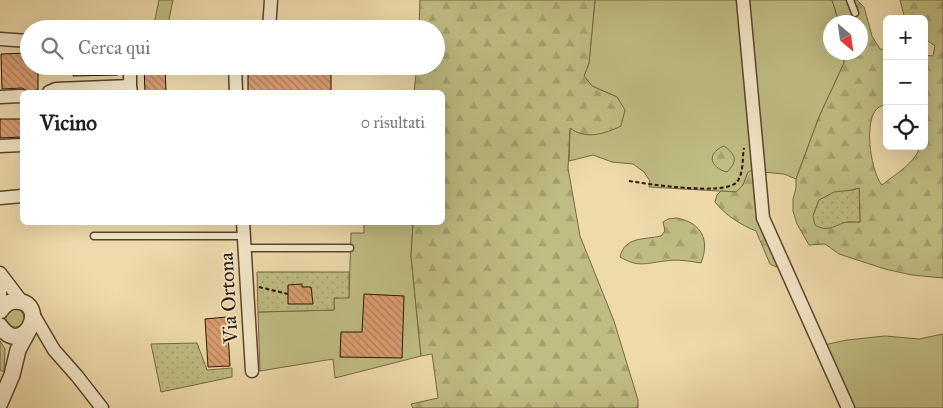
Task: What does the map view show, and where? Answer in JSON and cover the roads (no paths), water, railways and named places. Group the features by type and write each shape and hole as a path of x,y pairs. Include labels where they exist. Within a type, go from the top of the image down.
{"street":[{"path":"269,20 270,0"},
{"path":"743,0 763,218 848,408"},
{"path":"0,39 20,40"},
{"path":"54,90 130,89 130,75"},
{"path":"235,75 236,90"},
{"path":"0,97 20,96"},
{"path":"0,146 20,145"},
{"path":"0,198 20,196"},
{"name":"Via Ortona","path":"243,225 252,372"},
{"path":"0,273 22,302 31,309 17,328 13,349 14,363"},
{"path":"0,282 0,296"},
{"path":"0,311 12,301 22,302"},
{"path":"17,328 54,350"},
{"path":"17,328 54,350 102,408"},
{"path":"0,403 12,375 17,328"}],"lane":[{"path":"850,0 855,13"},
{"path":"94,236 350,248"}]}
